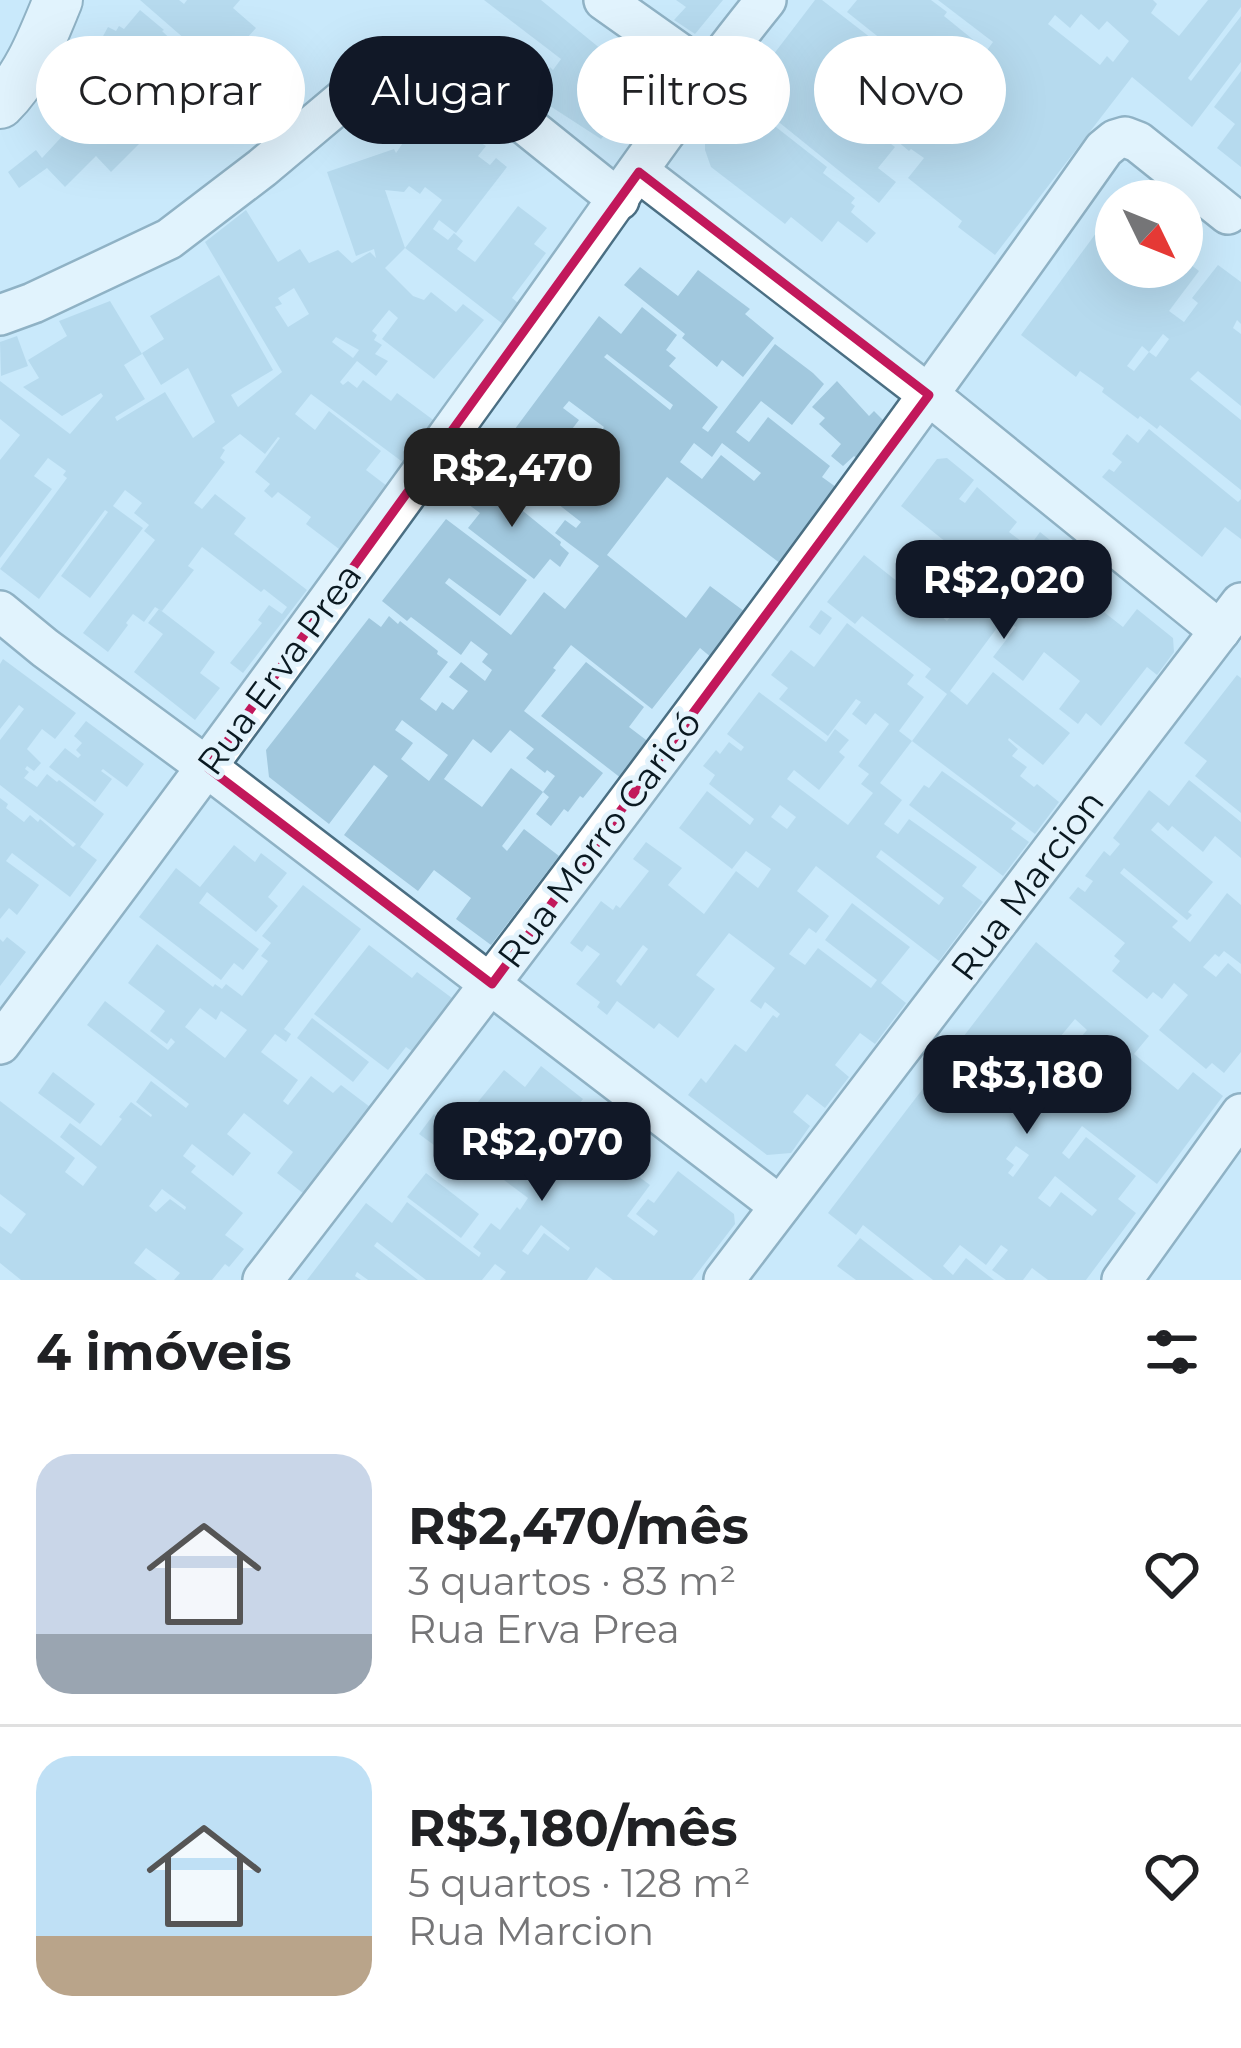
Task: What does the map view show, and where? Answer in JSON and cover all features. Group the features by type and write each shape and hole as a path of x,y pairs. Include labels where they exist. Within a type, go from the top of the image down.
{"street":[{"path":"1,101 36,51 58,0"},
{"path":"604,0 655,36"},
{"name":"Rua Erva Prea","path":"737,36 766,0"},
{"path":"0,315 169,239 356,89 400,67 433,71 466,84 629,186 929,395 1230,617"},
{"name":"Rua Morro Caricó","path":"263,1280 492,984 929,395 1104,149 1125,137 1138,142 1228,214"},
{"name":"Rua Erva Prea","path":"0,1044 208,768 658,144"},
{"path":"0,610 780,1206"},
{"name":"Rua Marcion","path":"744,1273 780,1206 1230,617"},
{"path":"1122,1280 1241,1114"}],"highlighted area":[{"path":"639,172 929,395 492,984 208,768"}],"building":[{"path":"140,0 184,4 187,0 240,0 233,8 256,28 249,36 181,36"},
{"path":"484,0 541,0 585,36 577,36 577,123 553,108 553,70 561,59 553,53 553,36 531,36"},
{"path":"676,0 723,0 695,34 674,20 686,7"},
{"path":"815,0 822,0 868,36 814,36 814,144 895,147 878,168 896,182 879,203 790,131 788,36"},
{"path":"857,0 931,0 947,12 944,16 969,36 877,36 847,12"},
{"path":"938,0 1153,0 1157,4 1151,13 1179,36 1208,0 1241,0 1241,7 1188,78 1191,81 1241,16 1241,62 1192,127 1132,77 995,255 908,178 924,158 901,144 1006,144 1006,36 985,36","holes":["1081,14 1099,30 1107,21 1129,41 1113,62 1107,56 1100,65 1048,24 1055,15 1070,28"]},
{"path":"140,10 167,36 103,36 108,27 124,29"},
{"path":"1241,71 1241,167 1217,148 1235,124 1214,107"},
{"path":"790,138 827,167 823,173 855,198 851,212 876,233 867,243 838,221 822,242 791,217 785,224 711,167 705,144 790,144"},
{"path":"55,144 139,144 111,172 96,156 65,187 47,168 19,188 8,172 36,150 42,158"},
{"path":"402,144 483,144 486,146 478,156 490,165 496,158 507,167 456,233 439,220 433,229 448,240 454,233 463,241 457,249 475,262 518,206 547,228 534,244 546,253 512,298 523,307 508,328 405,248 385,268 413,296 424,300 431,292 456,312 463,304 484,320 434,379 382,339 398,318 389,310 372,331 377,335 374,340 382,345 375,354 388,361 376,376 357,361 340,382 348,381 357,388 363,380 391,401 397,393 436,422 404,463 311,394 295,414 315,430 329,411 381,451 366,470 387,486 339,549 306,524 311,517 278,492 272,498 264,491 270,484 255,472 280,438 265,454 240,434 222,448 220,458 225,462 194,503 202,509 215,494 246,518 234,534 307,590 243,673 230,663 262,623 258,620 269,605 282,614 287,607 202,547 188,566 194,570 162,611 155,607 144,622 133,614 108,652 83,633 155,540 144,531 149,525 134,513 142,503 125,490 113,506 143,528 90,598 61,576 108,512 105,510 39,599 0,569 67,478 66,471 48,458 34,476 52,489 0,558 0,460 20,435 0,419 0,381 70,434 103,396 62,416 23,387 39,378 28,360 67,336 59,321 110,301 142,354 124,365 145,399 115,417 117,421 165,392 193,438 215,422 188,368 161,385 142,353 164,339 150,316 219,275 273,370 231,395 238,407 282,372 205,242 246,210 278,262 300,249 309,263 338,250 352,263 370,252 376,258 374,249 356,256 327,172 394,149 396,153","holes":["409,186 420,194 425,187 442,200 405,248 385,190 404,192","294,288 309,314 288,327 275,307 282,304 278,298","336,337 359,350 353,358 332,342"]},
{"path":"1095,235 1095,288 1186,288 1169,311 1184,322 1198,303 1192,298 1218,265 1241,282 1241,324 1237,320 1233,328 1241,334 1241,406 1198,371 1190,379 1241,420 1241,490 1160,425 1157,429 1138,419 1080,371 1076,377 1021,335","holes":["1163,334 1169,339 1156,357 1149,352","1142,346 1149,352 1134,371 1127,366"]},
{"path":"640,267 678,296 698,270 750,309 745,314 774,338 743,377 722,360 717,367 624,285"},
{"path":"642,307 677,335 666,350 676,358 669,366 718,407 702,428 708,432 775,344 824,384 792,425 761,401 736,432 749,442 768,417 830,466 822,477 847,495 789,570 667,477 607,555 686,618 710,586 752,617 718,663 700,648 652,709 571,645 524,711 603,773 551,826 536,814 549,797 543,792 502,846 507,851 524,829 559,856 491,945 456,919 471,898 434,870 418,891 344,835 388,776 374,765 329,824 269,777 266,750 369,618 381,627 389,616 400,621 448,662 420,699 436,711 442,702 453,710 468,691 449,677 461,662 485,681 492,670 482,662 488,654 471,641 461,655 382,601 446,519 527,580 500,616 449,578 445,583 511,635 544,592 565,609 599,566 555,533 565,520 576,528 581,522 531,483 523,494 501,478 509,468 494,457 599,316 621,334","holes":["607,354 673,405 670,410 604,357","569,401 604,427 599,435 618,450 605,467 566,437 579,420 563,408","694,443 712,457 722,443 761,473 754,481 721,455 702,479 680,462","402,720 448,755 429,781 401,759 413,743 395,730","510,730 534,749 526,758 555,776 543,792 511,768 482,807 444,779 473,739 491,753"]},
{"path":"17,336 28,366 1,376 0,342"},
{"path":"837,381 869,416 874,411 889,426 864,465 854,456 843,466 831,456 841,444 819,424 825,418 812,407"},
{"path":"1149,429 1238,502 1241,499 1241,539 1225,527 1202,557 1102,477 1122,462 1112,454 1127,434 1138,443"},
{"path":"947,458 974,480 959,499 965,503 977,487 1017,522 1009,532 1029,547 1040,532 1100,580 1086,598 1123,627 1137,609 1173,638 1174,652 1157,675 1147,667 1101,726 1086,713 1078,724 1059,709 1080,681 1044,652 1023,681 993,657 1030,598 1023,593 950,691 967,705 993,672 1070,733 1043,765 1008,740 1018,749 1012,756 1027,767 1020,776 1059,802 1035,834 912,741 947,694 925,677 931,669 862,616 855,624 827,602 864,555 947,621 985,573 981,569 992,554 984,547 972,563 901,506 937,459"},
{"path":"480,476 561,542 569,553 560,567 550,559 534,579 468,528 480,513 461,499"},
{"path":"159,609 215,652 200,673 220,688 195,720 134,672 163,634 148,623"},
{"path":"821,610 832,618 820,635 809,627"},
{"path":"847,623 914,675 907,684 924,697 899,731 912,741 880,783 902,800 884,824 898,834 909,819 977,867 962,886 983,902 939,961 816,866 797,891 829,916 816,933 809,928 789,954 805,965 818,948 871,988 877,980 825,940 852,903 910,947 881,983 906,1003 875,1044 860,1033 835,1065 849,1077 825,1108 807,1094 793,1112 810,1126 791,1153 767,1155 688,1095 701,1078 706,1083 735,1044 746,1052 773,1015 780,1014 765,1002 761,1009 750,1001 775,968 729,933 696,975 715,989 678,1038 659,1023 654,1029 617,1001 607,1015 597,1007 600,1002 576,984 600,954 587,945 582,952 570,943 601,901 613,910 616,905 620,908 649,871 633,859 646,842 682,868 668,885 704,914 736,871 758,888 771,869 746,851 732,869 679,828 707,791 750,825 754,819 709,784 715,775 703,766 729,742 741,751 744,747 727,734 759,692 826,742 835,729 849,740 839,752 845,757 819,790 794,770 787,779 848,825 873,793 861,784 869,774 858,766 889,724 875,713 866,725 852,714 861,702 856,699 828,736 779,699 788,688 771,675 791,650 814,667","holes":["780,805 796,817 787,829 771,817","881,850 944,898 939,905 876,857","643,945 648,949 621,986 616,981"]},
{"path":"3,659 76,713 55,739 42,729 27,749 41,763 34,771 27,766 24,778 37,787 47,774 104,814 80,847 97,860 70,897 12,853 6,861 39,885 17,915 9,908 0,919 0,798 24,822 30,815 40,819 73,847 76,844 0,785 0,740 24,709 19,705 0,729"},
{"path":"586,662 644,707 629,727 654,746 626,782 541,716"},
{"path":"1237,675 1241,678 1241,813 1195,776 1207,761 1184,743"},
{"path":"86,721 144,764 127,787 103,769 112,779 95,802 49,767 65,748 78,758 81,755 76,750 82,743 74,736"},
{"path":"942,771 1016,823 1011,829 1029,842 1003,876 909,805"},
{"path":"1189,780 1241,822 1241,858 1215,836 1203,852 1172,826 1168,831 1158,822 1151,830 1213,882 1188,912 1192,915 1187,920 1124,868 1120,873 1178,921 1172,927 1190,942 1227,893 1241,905 1241,964 1224,951 1203,967 1216,977 1228,963 1241,974 1241,1052 1224,1073 1212,1063 1206,1069 1159,1030 1188,995 1174,983 1162,999 1153,992 1147,999 1112,971 1120,961 1114,956 1125,943 1069,898 1078,887 1085,892 1093,881 1085,876 1104,851 1110,856 1120,844 1113,838 1149,790 1169,806"},
{"path":"234,845 255,862 261,853 287,873 268,897 278,906 256,932 207,892 199,903 259,949 243,970 234,963 221,980 139,917 176,868 200,887"},
{"path":"303,885 361,929 284,1029 291,1034 286,1042 275,1034 261,1052 298,1080 283,1101 288,1105 311,1076 333,1093 341,1085 374,1110 308,1197 277,1173 293,1152 244,1113 227,1134 251,1153 233,1176 192,1144 183,1156 196,1166 191,1172 243,1213 225,1235 244,1249 212,1280 174,1280 180,1273 146,1248 134,1263 157,1280 21,1280 0,1263 0,1226 11,1234 26,1214 0,1194 0,1101 75,1158 65,1172 83,1186 97,1167 60,1137 70,1123 101,1146 131,1102 151,1117 136,1102 151,1081 186,1108 189,1104 87,1025 105,1001 168,1050 175,1042 171,1038 167,1044 150,1031 165,1011 128,983 157,944 213,987 222,989 226,984 242,996 268,961 261,956 271,943 262,936","holes":["200,1008 216,1020 221,1011 247,1030 225,1058 185,1027","162,1189 186,1207 185,1210 170,1199 156,1212 149,1206"]},
{"path":"7,937 26,952 0,986 0,939 3,942"},
{"path":"1036,942 1149,1036 1134,1054 1178,1090 1193,1072 1223,1096 1157,1184 1082,1126 1062,1153 1069,1159 1086,1137 1136,1176 1118,1199 1136,1213 1086,1280 1048,1280 1032,1268 1023,1280 1006,1280 992,1270 1008,1250 1001,1245 986,1265 960,1245 943,1266 953,1275 966,1258 994,1280 933,1280 863,1225 856,1235 828,1213 931,1078 946,1090 963,1070 947,1058","holes":["1075,1019 1087,1030 1072,1047 1060,1037","1015,1035 1064,1071 1054,1085 1041,1074 1032,1086 996,1058","1016,1146 1029,1155 1013,1177 1008,1173 1014,1165 1006,1159","1055,1176 1097,1210 1092,1216 1061,1192 1050,1207 1038,1198"]},
{"path":"369,945 412,978 417,972 456,1001 416,1054 406,1047 388,1070 314,1014"},
{"path":"312,1018 369,1062 353,1082 297,1038"},
{"path":"541,1066 583,1099 568,1118 578,1126 546,1166 559,1176 603,1120 643,1144 629,1163 650,1185 627,1216 654,1236 658,1231 636,1214 648,1199 654,1203 678,1171 734,1214 735,1224 692,1280 613,1280 596,1267 587,1280 500,1280 506,1272 495,1264 482,1280 426,1280 377,1242 374,1246 418,1280 368,1280 357,1272 361,1280 307,1280 366,1203 392,1223 407,1202 479,1257 481,1253 473,1247 491,1223 500,1230 528,1198 484,1165 476,1176 419,1134 434,1114 458,1133 504,1070 525,1087","holes":["541,1225 570,1248 544,1233 528,1255 522,1251"]},
{"path":"53,1072 95,1104 80,1124 38,1093"},
{"path":"426,1173 479,1214 461,1238 407,1197"},
{"path":"860,1238 914,1280 856,1280 837,1266"}]}
